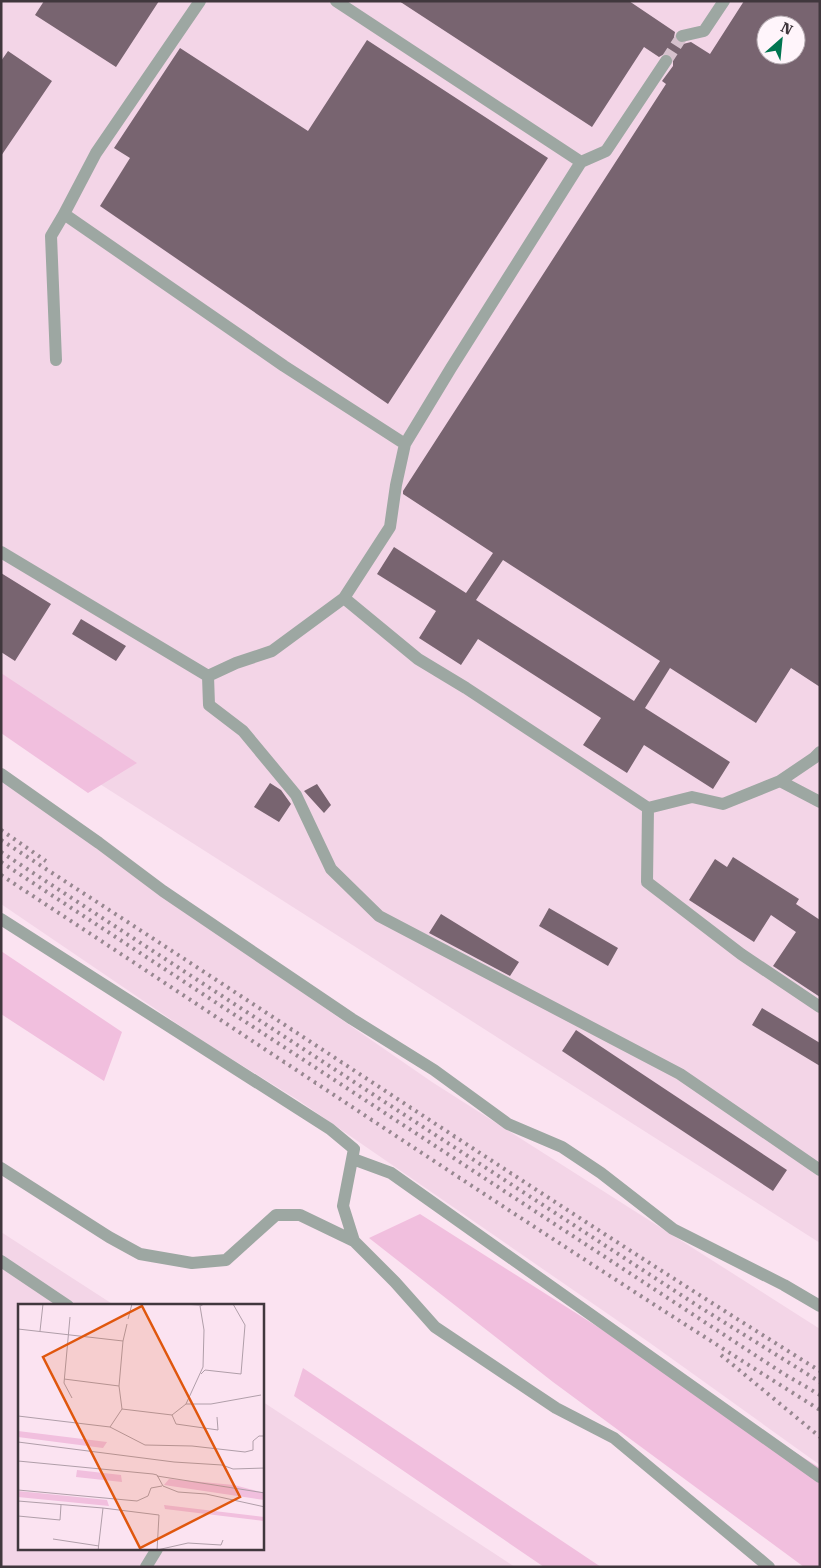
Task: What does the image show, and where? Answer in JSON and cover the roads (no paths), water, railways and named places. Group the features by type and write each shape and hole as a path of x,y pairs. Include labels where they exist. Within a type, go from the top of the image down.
{"lane":[{"path":"56,360 51,236 96,153 200,1"},
{"path":"336,1 581,162"},
{"path":"682,36 704,31 724,1"},
{"path":"208,676 236,663 272,651 344,598 390,527 396,485 406,444 456,360 581,162 606,151 666,62"},
{"path":"64,214 284,366 406,444"},
{"path":"1,552 208,676"},
{"path":"344,598 418,658 648,808 692,797 723,804 780,781 820,752"},
{"path":"208,676 209,705 243,732 296,795 331,870 379,916 680,1074 820,1170"},
{"path":"1,774 99,843 163,892 352,1019 434,1070 508,1124 562,1147 601,1173 673,1229 784,1285 820,1306"},
{"path":"780,781 820,802"},
{"path":"648,808 648,882 740,954 820,1007"},
{"path":"1,919 330,1128 354,1149 343,1206 354,1241"},
{"path":"352,1159 391,1173 820,1477"},
{"path":"1,1168 109,1237 140,1254 192,1264 226,1260 276,1214 300,1215 354,1241 395,1282 435,1327 556,1408 614,1438 769,1567"},
{"path":"1,1261 65,1304"},
{"path":"146,1567 156,1550"}],"tunnel":[{"path":"666,61 682,36"}],"railway":[{"path":"1,830 46,861"},
{"path":"1,840 512,1174 820,1371"},
{"path":"1,852 698,1306 820,1382"},
{"path":"1,862 784,1374 820,1395"},
{"path":"1,875 512,1212 820,1410"},
{"path":"721,1355 820,1437"}]}
